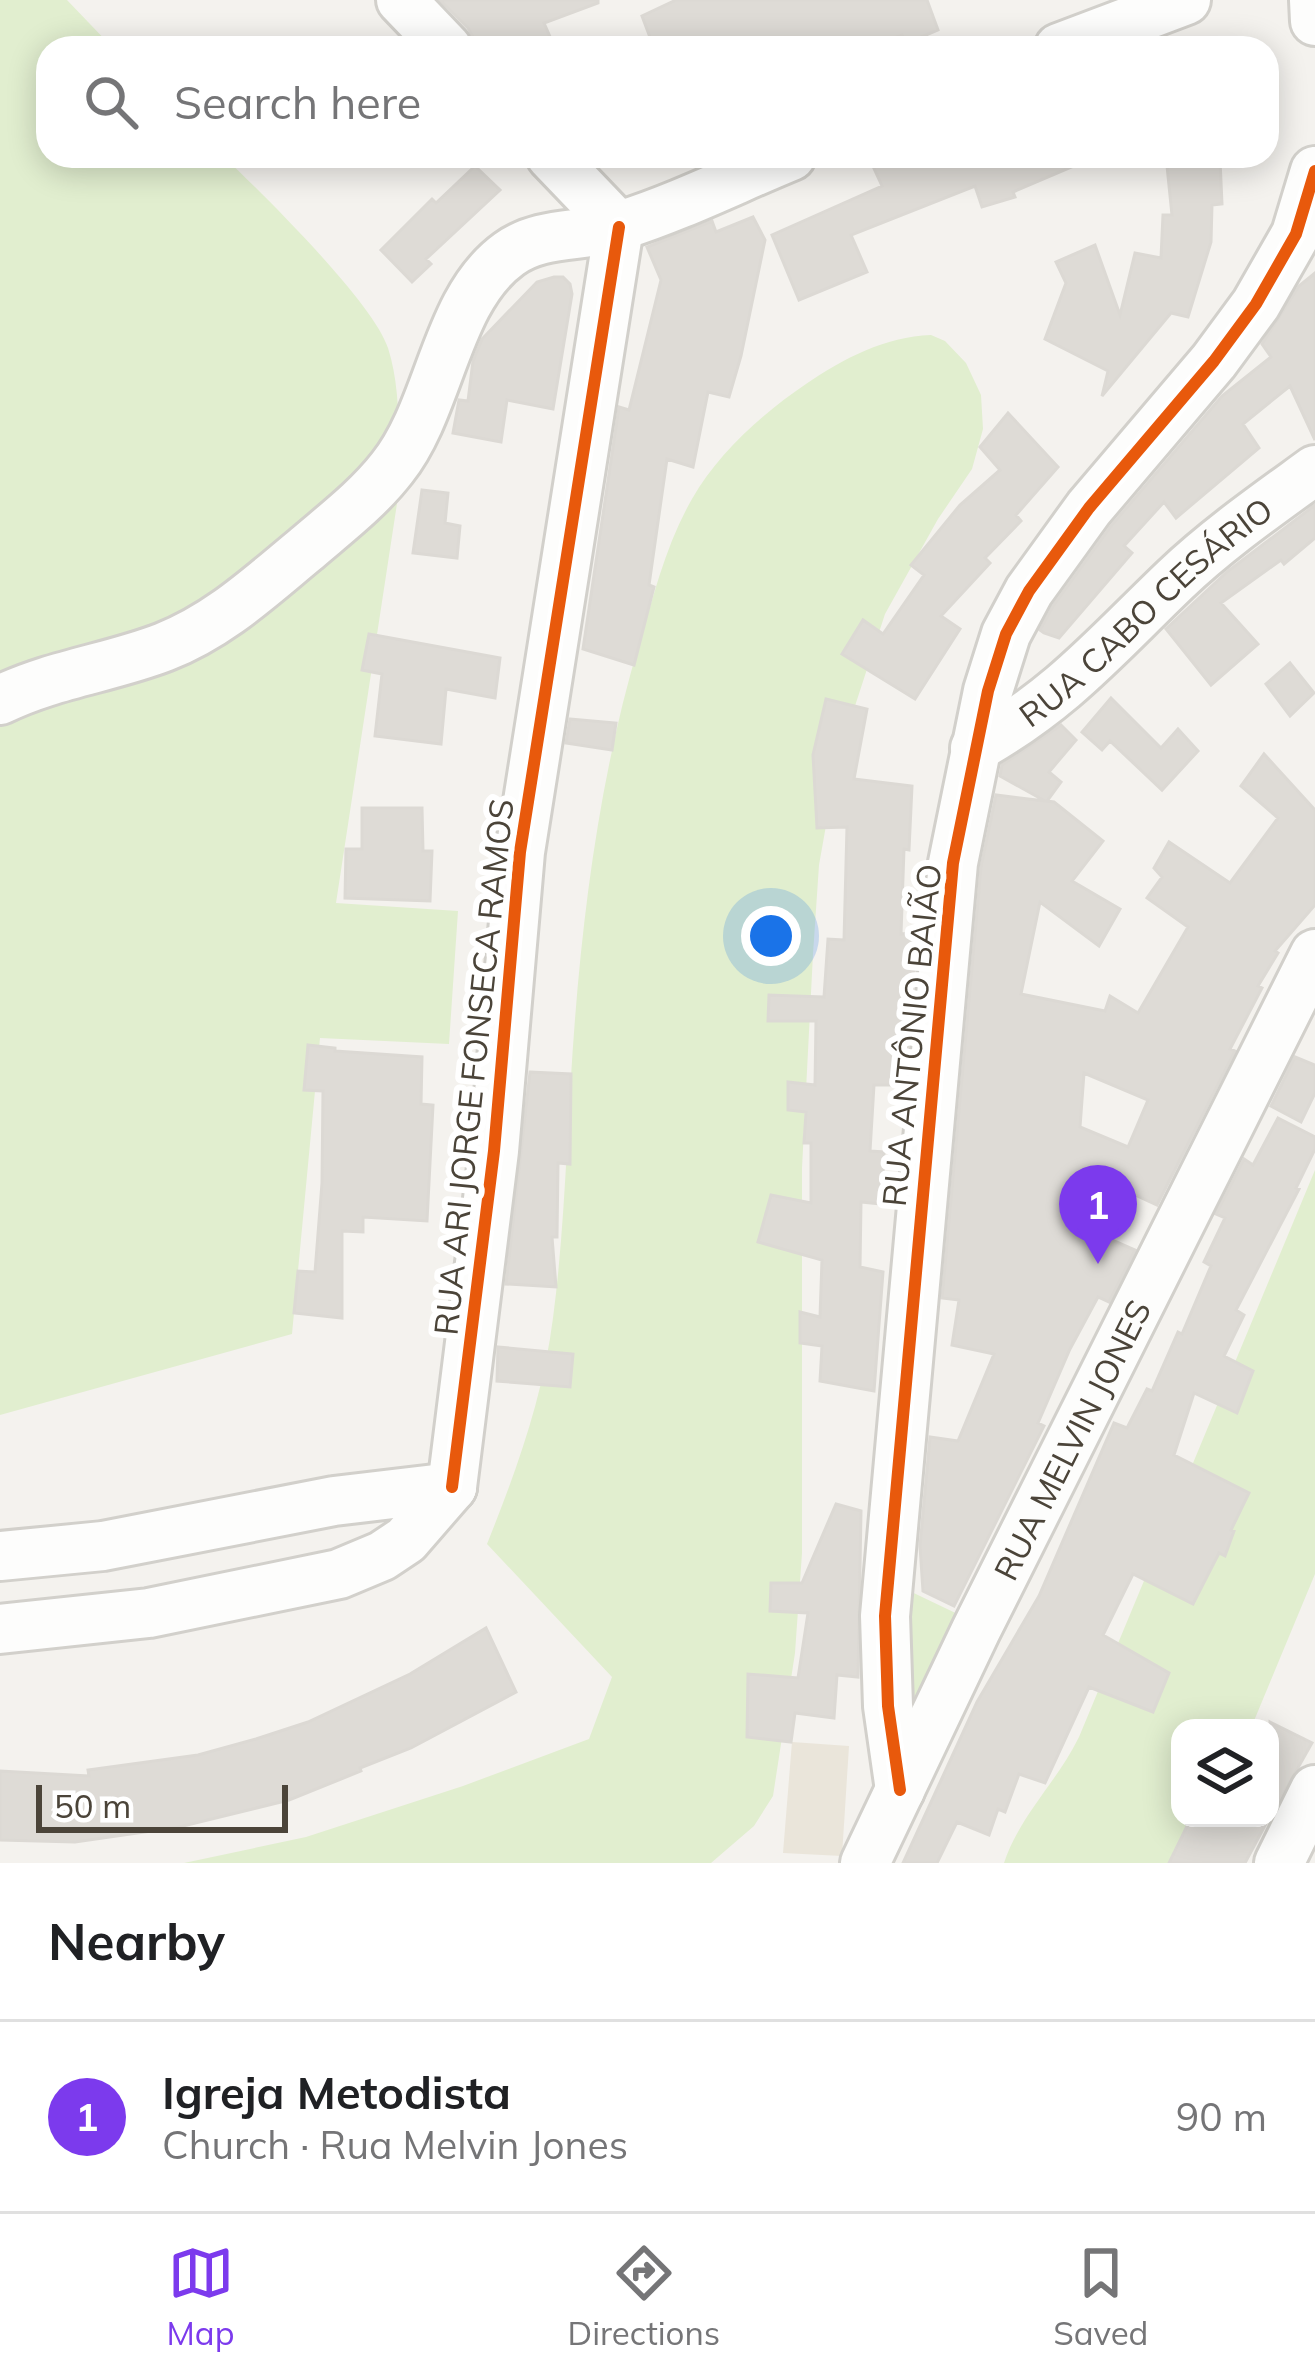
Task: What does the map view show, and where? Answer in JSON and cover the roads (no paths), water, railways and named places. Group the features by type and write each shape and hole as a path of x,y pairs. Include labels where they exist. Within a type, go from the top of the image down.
{"street":[{"path":"401,0 436,36"},
{"path":"1091,36 1186,0"},
{"path":"1314,0 1315,21"},
{"path":"562,168 619,227"},
{"path":"0,700 55,677 163,647 233,611 336,525 393,468 421,418 474,294 512,252 527,242 619,227 762,168"},
{"name":"RUA ANTÔNIO BAIÃO","path":"900,1790 888,1706 885,1616 953,863 975,748 1006,634 1029,590 1256,304 1296,234 1315,171"},
{"name":"RUA ARI JORGE FONSECA RAMOS","path":"452,1487 494,1151 520,852 619,227"},
{"name":"RUA CABO CESÁRIO","path":"975,748 1028,718 1090,667 1177,578 1315,470"},
{"name":"RUA MELVIN JONES","path":"865,1863 986,1609 1315,954"},
{"path":"0,1556 103,1546 334,1501 452,1487"},
{"path":"0,1629 149,1613 339,1574 406,1540 452,1487"},
{"path":"1280,1863 1315,1790"}],"place":[{"name":"Igreja Metodista","path":"1098,1264"}]}
